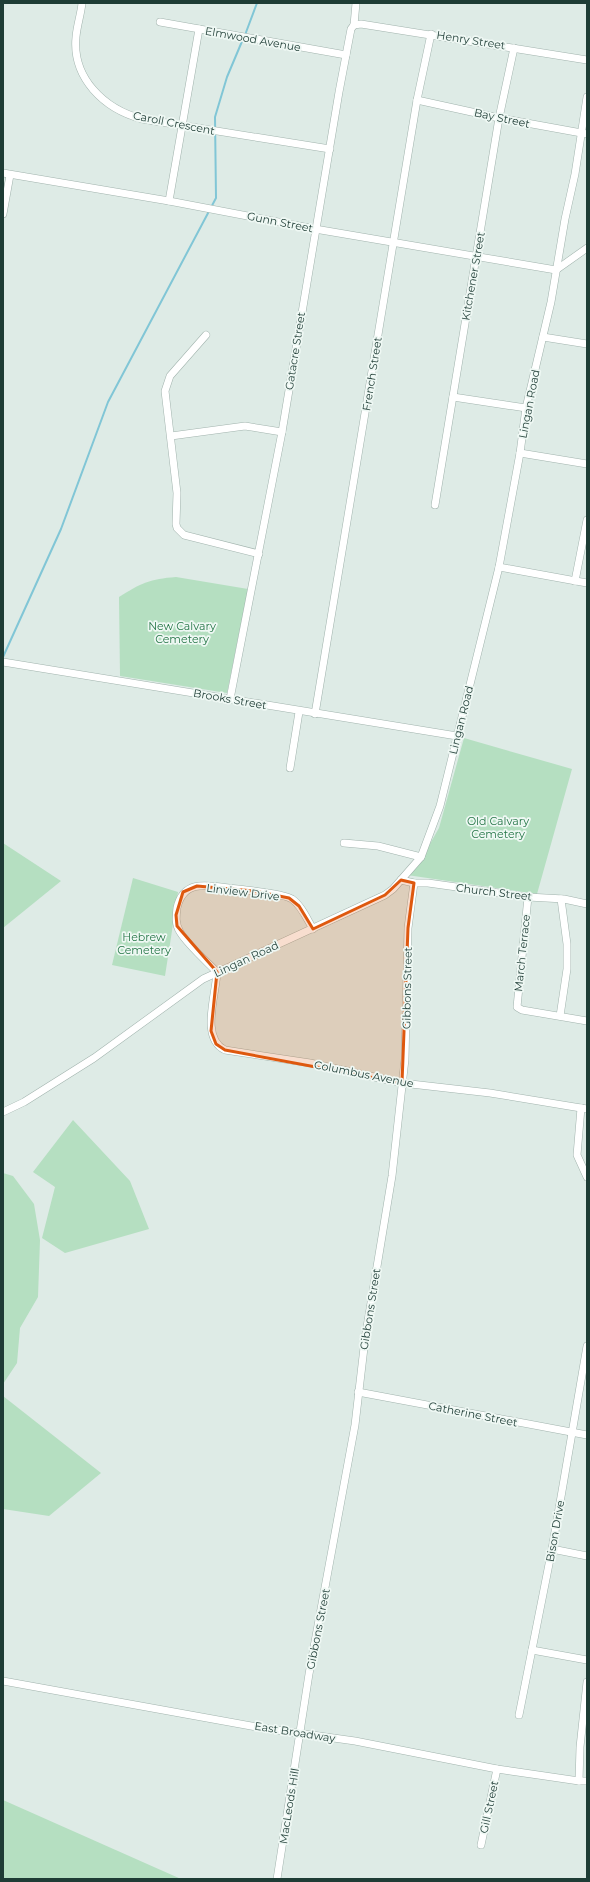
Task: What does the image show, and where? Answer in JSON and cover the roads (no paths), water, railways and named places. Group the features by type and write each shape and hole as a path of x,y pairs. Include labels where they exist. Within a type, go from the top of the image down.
{"street":[{"name":"Caroll Crescent","path":"82,3 76,36 77,56 81,70 88,84 101,98 120,111 142,119 330,149"},
{"name":"Gatacre Street","path":"230,699 282,432 315,229 351,28 354,25 356,3"},
{"name":"Elmwood Avenue","path":"160,22 346,55"},
{"name":"Henry Street","path":"354,25 361,24 431,34 587,60"},
{"path":"169,201 199,29"},
{"name":"French Street","path":"315,714 417,100 431,34"},
{"name":"Kitchener Street","path":"435,505 499,118 514,48"},
{"name":"Lingan Road","path":"3,1112 24,1102 89,1061 203,979 386,895 421,857 440,806 499,567 520,453 526,408 584,134 587,97"},
{"name":"Bay Street","path":"417,100 499,118 584,134"},
{"path":"3,214 6,174"},
{"name":"Gunn Street","path":"6,174 169,201 315,229 556,270"},
{"path":"556,270 587,248"},
{"path":"206,335 170,376 167,384 165,400 171,436 177,493 176,524 178,528 189,536 259,554"},
{"path":"542,337 587,344"},
{"path":"453,397 526,408"},
{"path":"171,436 245,426 282,432"},
{"path":"520,453 587,464"},
{"path":"575,580 587,520"},
{"path":"499,567 587,582"},
{"name":"Brooks Street","path":"3,662 230,699 299,712 457,736"},
{"path":"290,768 299,712"},
{"path":"344,843 378,846 421,857"},
{"name":"Church Street","path":"401,880 414,883 428,883 528,897 561,899 587,904"},
{"name":"Gibbons Street","path":"300,1732 309,1674 351,1452 365,1339 392,1176 407,1020 408,928 414,883"},
{"name":"Linview Drive","path":"217,972 183,936 177,926 176,915 178,904 183,892 188,888 194,886 215,887 254,891 289,898 297,904 313,929"},
{"name":"March Terrace","path":"528,897 518,1008 522,1010 560,1016"},
{"path":"561,899 567,944 567,969 560,1016 587,1020"},
{"name":"Columbus Avenue","path":"217,972 211,1031 213,1039 220,1048 225,1050 316,1065 402,1083 490,1092 584,1108"},
{"path":"584,1108 577,1155 587,1177"},
{"name":"Bison Drive","path":"519,1715 552,1549 587,1346"},
{"name":"Catherine Street","path":"358,1392 587,1435"},
{"path":"552,1549 587,1556"},
{"path":"532,1650 587,1660"},
{"name":"East Broadway","path":"3,1681 262,1728 300,1732 355,1741 497,1769 587,1781"},
{"path":"579,1781 580,1746 587,1682"},
{"name":"MacLeods Hill","path":"278,1879 300,1732"},
{"name":"Gill Street","path":"481,1845 497,1769"}],"waterway":[{"path":"245,35 257,3"},
{"path":"3,657 61,529 108,402 216,198 215,117 227,77 243,39"}],"park label":[{"name":"New Calvary Cemetery","path":"182,632"},
{"name":"Old Calvary Cemetery","path":"498,827"},
{"name":"Hebrew Cemetery","path":"144,943"}]}
